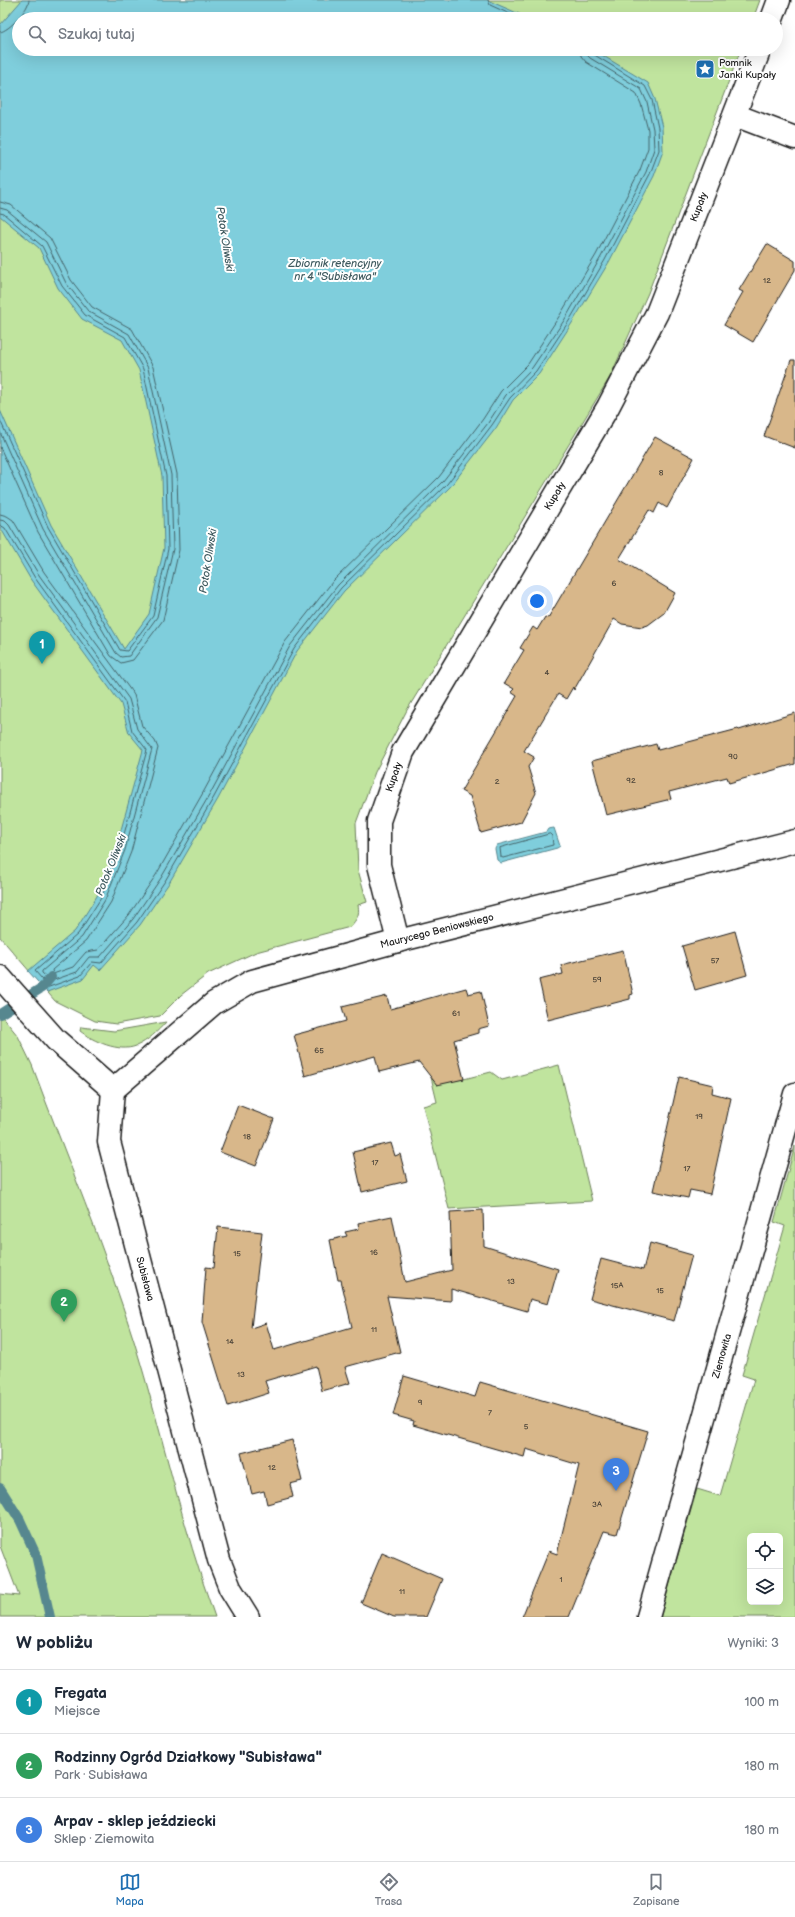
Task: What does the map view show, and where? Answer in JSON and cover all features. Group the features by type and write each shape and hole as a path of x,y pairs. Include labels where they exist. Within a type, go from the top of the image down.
{"street":[{"path":"775,12 779,0"},
{"name":"Kupały","path":"398,941 379,865 379,821 403,752 608,407 657,314 757,56"},
{"path":"735,115 795,138"},
{"name":"Maurycego Beniowskiego","path":"113,1090 214,1003 252,981 398,941 795,841"},
{"path":"0,977 62,1045 113,1090"},
{"name":"Subisława","path":"113,1090 109,1142 219,1560 230,1588 248,1617"},
{"name":"Ziemowita","path":"648,1617 795,1094"}],"green space":[{"name":"Zbiornik retencyjny nr 4 \"Subisława\"","path":"0,0 760,0 756,12 12,12 12,56 738,56 648,293 610,377 407,710 375,772 356,823 358,870 367,902 358,905 359,912 350,927 256,952 208,974 181,995 160,1016 116,1024 95,1021 55,1001 0,937"},
{"path":"0,1014 18,1036 32,1065 111,1272 144,1375 192,1549 215,1617 0,1617 0,1594 19,1596 0,1546"},
{"path":"166,1022 149,1039 129,1048 106,1045 92,1039 80,1031 81,1027 114,1031"},
{"path":"559,1065 592,1201 449,1209 423,1106 437,1102 431,1077 435,1082 464,1079 491,1072 502,1080"},
{"path":"795,1146 795,1617 660,1617 697,1489 720,1496 754,1379 742,1375 785,1226 774,1222"}],"water":[{"name":"Zbiornik retencyjny nr 4 \"Subisława\"","path":"22,0 487,0 515,12 12,12 12,56 604,56 648,83 655,99 662,127 663,151 654,176 609,262 539,374 513,400 496,428 450,487 344,591 297,651 218,799 169,883 140,925 100,970 94,965 83,979 47,992 28,971 75,931 97,896 116,848 143,750 129,733 121,704 31,580 0,527 0,410 51,525 124,649 149,614 164,548 162,476 139,370 122,340 82,319 58,288 39,248 0,216 0,25"},
{"path":"554,828 560,846 557,848 501,863 497,860 495,849 497,845 546,832 548,829"}],"building":[{"path":"767,244 795,261 795,270 753,342 724,325 743,292 739,290"},
{"path":"791,360 795,360 795,448 764,436"},
{"path":"655,437 694,458 667,508 659,503 654,513 649,510 619,559 675,593 664,613 648,625 642,627 622,624 614,619 574,690 573,687 566,699 558,694 524,751 534,757 528,767 536,793 521,822 481,833 470,796 461,791 517,696 511,692 514,689 504,683 524,650 520,648 533,627 537,630 545,617 548,618"},
{"path":"795,713 795,764 729,783 727,777 669,792 671,799 606,815 592,761 656,744 658,750 738,729 739,730"},
{"path":"735,931 747,975 695,990 682,946"},
{"path":"623,950 633,994 630,995 630,999 548,1020 539,980 563,974 561,965"},
{"path":"466,988 468,994 481,991 489,1026 478,1029 478,1033 454,1040 464,1079 437,1085 419,1062 379,1072 375,1056 305,1076 294,1035 346,1021 342,1007 387,996 390,1009"},
{"path":"679,1077 713,1085 712,1093 731,1098 710,1194 690,1190 688,1198 653,1191"},
{"path":"238,1105 274,1119 256,1166 220,1152"},
{"path":"391,1143 395,1156 400,1154 407,1181 362,1192 353,1152"},
{"path":"483,1210 484,1246 558,1269 548,1304 530,1299 527,1311 451,1289 451,1301 387,1296 400,1352 345,1367 350,1383 322,1391 316,1366 265,1381 269,1393 228,1406 202,1322 206,1267 214,1268 218,1227 262,1232 251,1328 266,1323 274,1350 352,1327 341,1280 338,1280 330,1240 347,1236 345,1232 359,1229 358,1223 392,1216 405,1282 452,1270 450,1212"},
{"path":"650,1243 692,1255 674,1321 590,1299 601,1259 643,1270"},
{"path":"404,1376 475,1397 480,1382 648,1431 617,1534 604,1531 569,1617 522,1617 549,1551 557,1554 579,1465 526,1449 524,1457 413,1425 414,1421 393,1415"},
{"path":"292,1440 302,1481 290,1484 293,1497 267,1504 264,1491 252,1494 241,1453"},
{"path":"382,1553 442,1579 426,1617 394,1617 361,1603"}],"waterway":[{"name":"Potok Oliwski","path":"0,1014 43,987 51,977"},
{"name":"Potok Oliwski","path":"0,1488 20,1520 36,1555 50,1617"}],"place":[{"name":"Pomnik Janki Kupały","path":"705,69"},
{"name":"Fregata","path":"42,664"},
{"name":"Rodzinny Ogród Działkowy \"Subisława\"","path":"64,1322"},
{"name":"Arpav - sklep jeździecki","path":"616,1491"}]}
